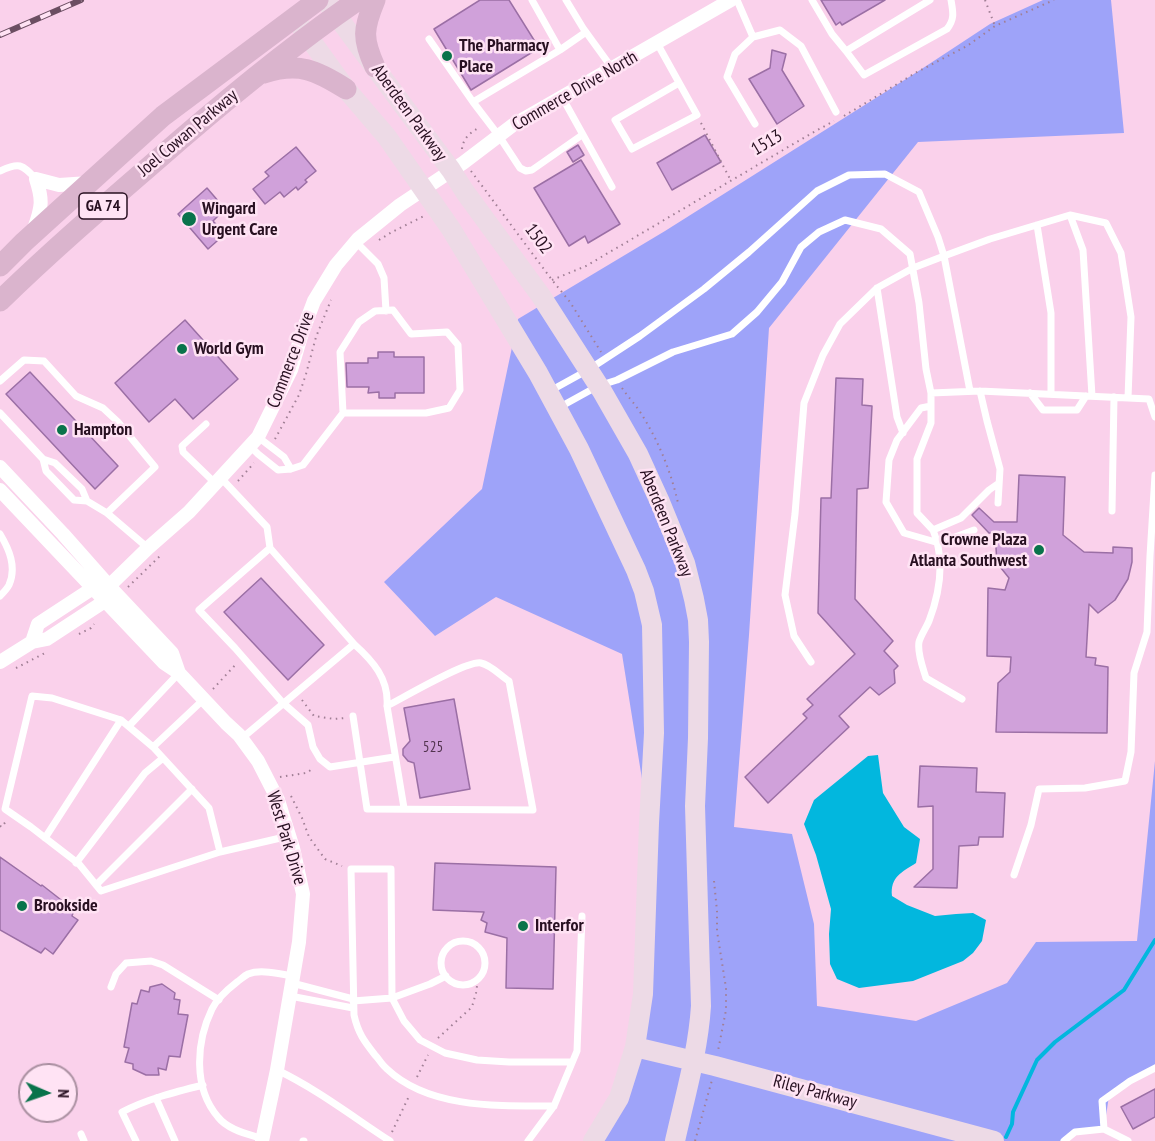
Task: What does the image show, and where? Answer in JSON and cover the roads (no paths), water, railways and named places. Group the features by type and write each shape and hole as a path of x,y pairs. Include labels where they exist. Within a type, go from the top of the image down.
{"main road":[{"name":"Joel Cowan Parkway","path":"0,266 163,117 318,0"},
{"name":"Joel Cowan Parkway","path":"0,301 91,216 209,114 307,36 331,7 358,0"},
{"path":"375,0 369,13 365,34 367,49 375,67"},
{"path":"257,75 278,69 300,68 322,74 346,88"}],"street":[{"name":"Commerce Drive North","path":"424,189 513,125 731,0"},
{"name":"Aberdeen Parkway","path":"331,7 375,67 457,166 465,192 541,296 638,454 685,563 698,620 695,806 701,1006 694,1060 675,1141"},
{"name":"Aberdeen Parkway","path":"294,17 346,88 387,137 451,229 579,449 644,591 652,625 654,733 643,994 635,1047 619,1098 593,1141"},
{"path":"36,179 59,185 90,183"},
{"path":"32,236 40,214 41,196 36,179"},
{"name":"Commerce Drive","path":"109,586 189,512 254,442 291,370 314,301 336,265 355,241 424,189"},
{"name":"West Park Drive","path":"0,467 172,653 179,673"},
{"name":"West Park Drive","path":"2,496 164,663 208,694 258,761 278,800 303,894 299,942 263,1140"},
{"path":"0,662 32,642 47,639 105,601 109,586 93,588 38,624 32,642"},
{"name":"Riley Parkway","path":"635,1047 694,1060 994,1141"}],"lane":[{"path":"532,0 560,50"},
{"path":"566,0 612,68"},
{"path":"737,0 753,37"},
{"path":"812,0 832,34 864,75 947,29 952,22 951,0"},
{"path":"846,51 930,0"},
{"path":"755,124 727,77 735,54 753,37 780,30 801,46 836,112"},
{"path":"472,102 586,32"},
{"path":"429,39 520,168 526,171 532,170 582,135"},
{"path":"657,43 697,115 632,149 615,120 679,83"},
{"path":"562,97 612,187"},
{"path":"0,171 13,165 25,167 36,179"},
{"path":"552,400 593,378 605,359 704,289 817,191 849,175 885,174 919,192 938,237 944,256 970,391"},
{"path":"1030,393 1043,410 1077,410 1089,396 1083,250 1070,215"},
{"path":"811,662 794,636 785,595 795,514 804,404 823,355 840,324 876,288 914,268 944,256 990,239 1070,215 1106,223 1121,253 1131,317 1128,398"},
{"path":"552,400 593,378 617,380 673,352 732,334 757,312 782,282 801,247 819,232 845,220 881,229 910,254 914,268 931,393 931,423 917,459 917,513 933,530 939,543 939,576 937,598 919,643 921,661 926,678 962,699"},
{"path":"1037,225 1051,313 1051,394"},
{"path":"355,241 378,264 384,278 386,311"},
{"path":"876,288 897,417 903,433"},
{"path":"254,442 258,454 278,470 303,465 343,413 340,352 358,322 375,311 393,310 411,334 447,332 458,345 460,390 449,408 426,413 343,413"},
{"path":"0,381 24,360 44,361 76,396 103,408 118,422 155,467 107,513"},
{"path":"931,393 980,391 1149,399 1155,417"},
{"path":"980,391 1000,469 998,503"},
{"path":"1112,511 1114,397"},
{"path":"931,406 921,408 897,440 889,460 886,502 904,533 939,543 974,530"},
{"path":"0,413 43,459 55,463 82,489 87,501"},
{"path":"206,424 182,446 183,452 267,527 270,548 367,656 384,681 388,694 387,706 394,757 404,808"},
{"path":"254,442 270,447 284,457 291,469"},
{"path":"43,459 46,471 74,500 87,501 107,513 148,548"},
{"path":"1014,876 1031,825 1039,789 1085,788 1125,781 1131,752 1134,673 1147,632 1155,475"},
{"path":"933,530 961,518 999,483"},
{"path":"2,496 18,486"},
{"path":"0,534 7,546 13,565 9,585 0,596"},
{"path":"270,548 199,610 283,704 308,725 313,747 321,760 330,767 394,757"},
{"path":"241,739 354,644"},
{"path":"353,716 367,809 533,810 509,681 484,663 478,662 461,668 387,706"},
{"path":"129,726 179,673"},
{"path":"153,747 208,694"},
{"path":"220,852 209,808 153,747 129,726 121,720 52,698 32,696 5,809 76,863 100,891 220,852 289,836"},
{"path":"45,838 121,720"},
{"path":"76,863 145,773 163,758"},
{"path":"96,885 192,789"},
{"path":"554,1106 496,1106 438,1098 412,1087 387,1069 365,1043 357,1029 353,1003 351,869 391,869 392,998 404,1021 420,1040 445,1053 477,1060 572,1062"},
{"path":"528,1141 554,1106 578,1051 582,916"},
{"path":"464,941 476,945 484,957 485,965 478,978 472,982 458,984 446,976 441,963 446,950 451,945 464,941"},
{"path":"111,987 116,974 126,963 151,961 163,965 219,1000"},
{"path":"263,1140 228,1126 218,1117 205,1096 199,1068 202,1036 213,1007 230,987 247,974 260,972 292,985 353,1003 392,998 446,976"},
{"path":"292,985 353,1003"},
{"path":"1104,1129 1102,1101 1130,1081 1155,1068"},
{"path":"277,1070 340,1107 390,1141"},
{"path":"136,1141 122,1112 156,1098 203,1085"},
{"path":"156,1098 175,1141"},
{"path":"1064,1141 1075,1132 1104,1129 1128,1141"}],"waterway":[{"path":"1006,1137 1012,1124 1013,1112 1037,1060 1055,1042 1124,990 1155,940"}],"railway":[{"path":"0,35 81,0"}],"place":[{"name":"The Pharmacy Place","path":"447,56"},
{"name":"Wingard Urgent Care","path":"189,219"},
{"name":"World Gym","path":"182,349"},
{"name":"Hampton","path":"62,430"},
{"name":"Crowne Plaza Atlanta Southwest","path":"1039,550"},
{"name":"Brookside","path":"22,906"},
{"name":"Interfor","path":"523,926"}]}
